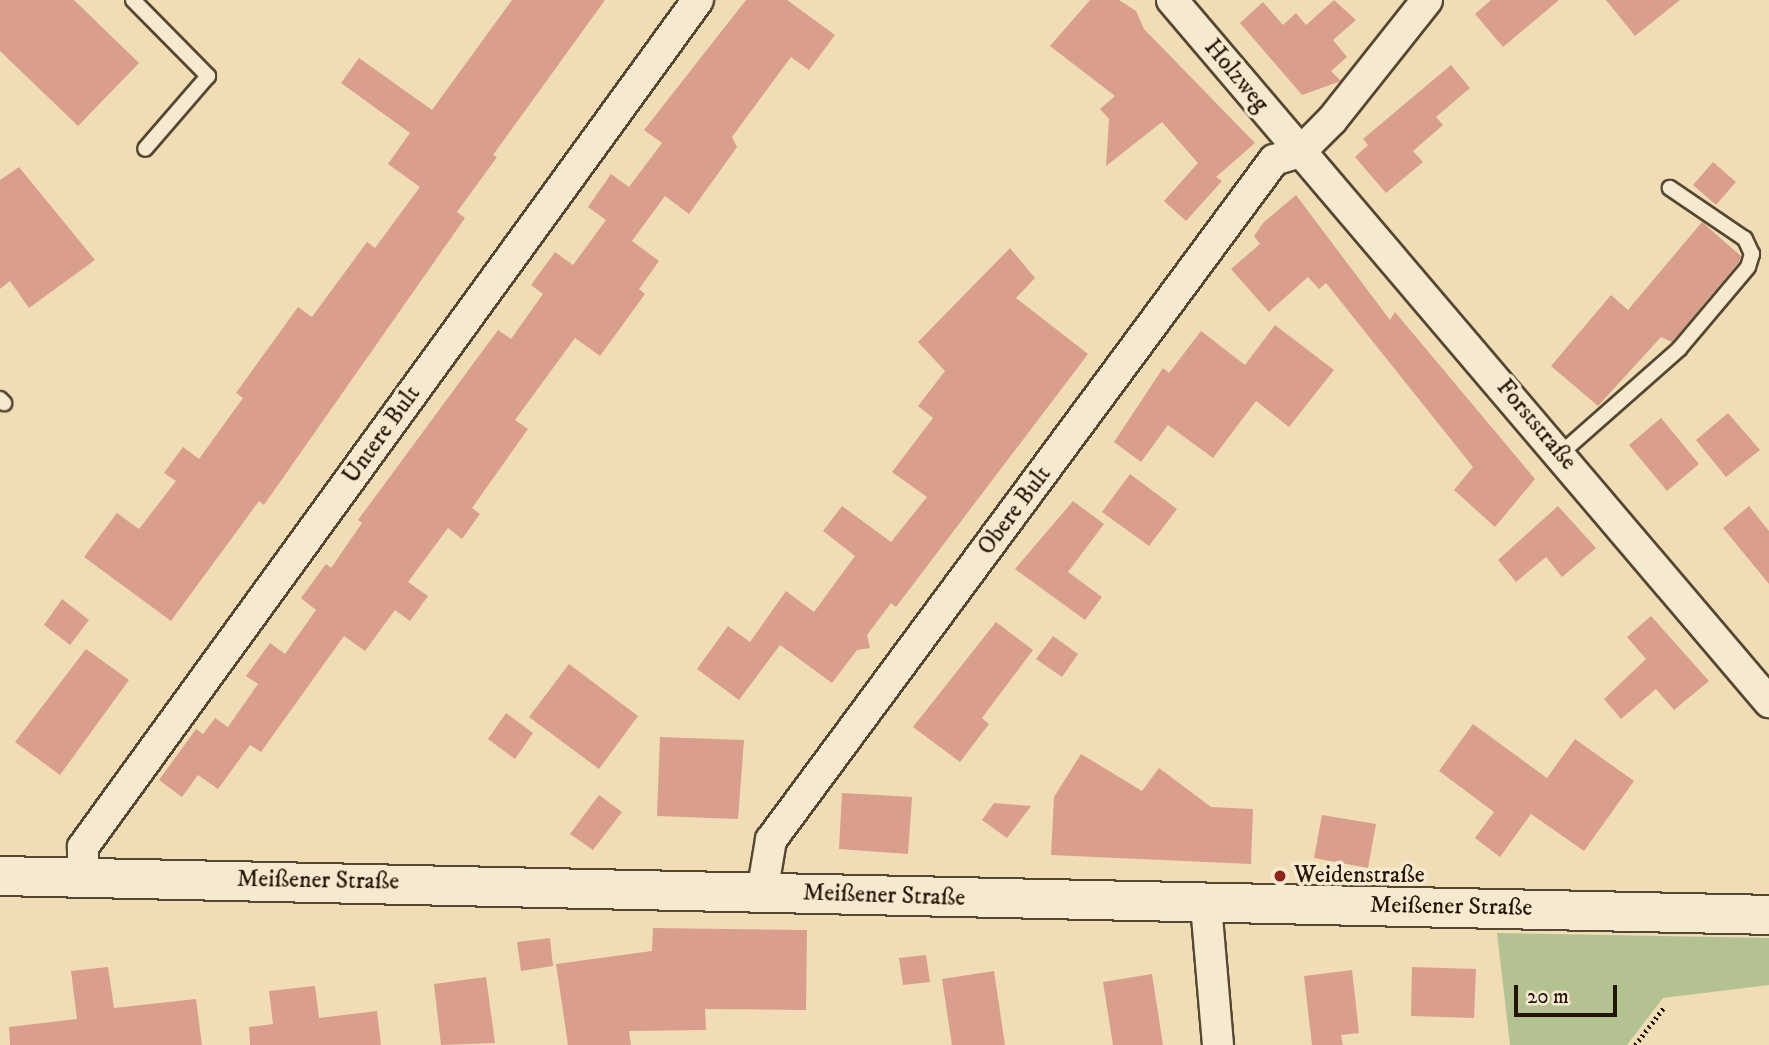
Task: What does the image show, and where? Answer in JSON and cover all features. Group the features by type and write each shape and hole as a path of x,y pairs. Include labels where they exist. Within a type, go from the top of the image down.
{"street":[{"name":"Untere Bult","path":"83,876 83,847 698,0"},
{"name":"Holzweg","path":"1172,0 1300,152"},
{"path":"1300,152 1427,0"},
{"name":"Forststraße","path":"1300,152 1769,702"},
{"name":"Obere Bult","path":"762,893 771,840 1275,160 1300,152"},
{"name":"Meißener Straße","path":"0,876 1206,905 1769,915"},
{"path":"1206,905 1218,1045"}],"lane":[{"path":"133,0 208,76 145,149"},
{"path":"1560,454 1679,349 1748,267 1752,254 1745,239 1670,188"}],"path":[{"path":"1635,1045 1665,1006"}],"green space":[{"path":"1497,933 1769,938 1769,985 1663,998 1627,1045 1510,1045"}],"building":[{"path":"0,0 74,0 139,63 78,126 0,51"},
{"path":"512,0 605,0 493,155 497,157 457,212 465,218 264,505 259,501 171,621 84,557 117,513 139,529 176,481 164,473 183,447 199,459 243,398 236,393 298,307 312,317 367,242 375,248 420,187 388,164 410,133 341,83 359,58 432,110"},
{"path":"746,0 787,0 835,35 809,70 791,57 732,137 737,147 689,214 665,196 632,241 659,261 639,289 645,294 600,356 575,338 515,420 528,429 472,508 480,514 462,539 448,528 408,582 428,596 410,621 395,610 365,651 344,636 261,752 250,745 218,789 198,775 182,797 159,780 196,729 203,734 215,718 228,727 258,684 246,676 270,643 285,654 316,610 301,598 326,564 331,568 362,523 358,520 498,330 511,339 543,294 531,285 555,252 573,265 606,220 588,207 611,174 629,187 662,143 644,130"},
{"path":"1090,0 1119,0 1136,11 1144,29 1255,143 1216,177 1222,181 1186,221 1164,201 1198,163 1162,122 1106,166 1109,119 1100,109 1115,96 1050,46"},
{"path":"1334,0 1356,20 1333,40 1347,57 1331,71 1341,81 1302,95 1240,23 1263,2 1283,25 1296,13 1306,25"},
{"path":"1491,0 1559,0 1503,47 1475,14"},
{"path":"1606,0 1680,0 1635,36"},
{"path":"1451,65 1470,88 1436,117 1443,125 1413,151 1423,162 1386,193 1355,157 1368,145 1363,139"},
{"path":"1713,162 1736,182 1716,205 1693,185"},
{"path":"19,167 95,260 29,308 10,281 0,289 0,180"},
{"path":"1296,195 1390,320 1395,312 1535,479 1495,527 1454,490 1473,467 1326,283 1319,289 1308,277 1269,312 1231,269 1260,244 1254,236 1264,222"},
{"path":"1702,222 1741,256 1739,262 1672,342 1661,337 1598,406 1551,366 1611,295 1628,310"},
{"path":"1010,248 1035,278 1016,298 1088,354 896,607 891,603 867,635 870,648 857,650 832,683 780,645 739,700 697,669 728,626 750,642 786,591 814,612 855,556 823,531 842,506 891,542 927,497 892,472 933,418 918,406 945,371 918,342"},
{"path":"1275,325 1334,370 1289,427 1256,401 1213,458 1168,425 1141,462 1114,442 1163,368 1169,373 1201,331 1245,365"},
{"path":"1728,413 1760,450 1726,477 1696,440"},
{"path":"1661,418 1699,464 1667,491 1629,445"},
{"path":"1130,474 1177,509 1149,546 1102,512"},
{"path":"1073,501 1104,524 1068,572 1102,597 1085,620 1015,569"},
{"path":"1558,506 1596,548 1562,577 1546,557 1516,582 1498,560"},
{"path":"1749,506 1769,531 1769,584 1723,528"},
{"path":"62,599 89,620 70,645 44,625"},
{"path":"1651,616 1709,681 1674,710 1656,689 1621,719 1604,699 1646,659 1627,637"},
{"path":"996,622 1033,650 982,718 989,724 960,762 913,727"},
{"path":"1053,636 1078,654 1062,677 1036,659"},
{"path":"86,649 129,680 60,775 15,742"},
{"path":"569,664 638,716 599,769 529,717"},
{"path":"506,713 533,733 515,759 488,739"},
{"path":"1473,724 1547,778 1575,739 1634,781 1584,851 1531,814 1500,857 1475,838 1494,812 1439,771"},
{"path":"660,737 744,740 738,819 657,816"},
{"path":"1081,754 1142,791 1159,768 1211,807 1253,809 1251,864 1051,855 1054,797"},
{"path":"842,793 912,797 908,854 839,849"},
{"path":"599,795 622,812 593,850 570,834"},
{"path":"994,803 1031,806 1007,838 982,820"},
{"path":"1322,815 1376,824 1368,868 1314,858"},
{"path":"653,928 807,930 806,1010 705,1009 706,1030 629,1031 631,1045 568,1045 556,964 652,951"},
{"path":"550,938 553,966 521,971 517,942"},
{"path":"926,955 930,982 903,985 899,958"},
{"path":"108,967 114,1008 196,999 202,1045 10,1045 9,1027 77,1019 71,971"},
{"path":"1412,967 1476,969 1474,1018 1411,1016"},
{"path":"1352,970 1359,1033 1341,1035 1343,1045 1312,1045 1304,976"},
{"path":"994,971 1005,1045 952,1045 942,979"},
{"path":"1152,974 1163,1045 1113,1045 1103,982"},
{"path":"486,977 495,1043 441,1045 434,984"},
{"path":"315,986 319,1018 377,1011 381,1045 250,1045 249,1027 273,1024 269,991"}],"place":[{"name":"Weidenstraße","path":"1280,876"}]}
